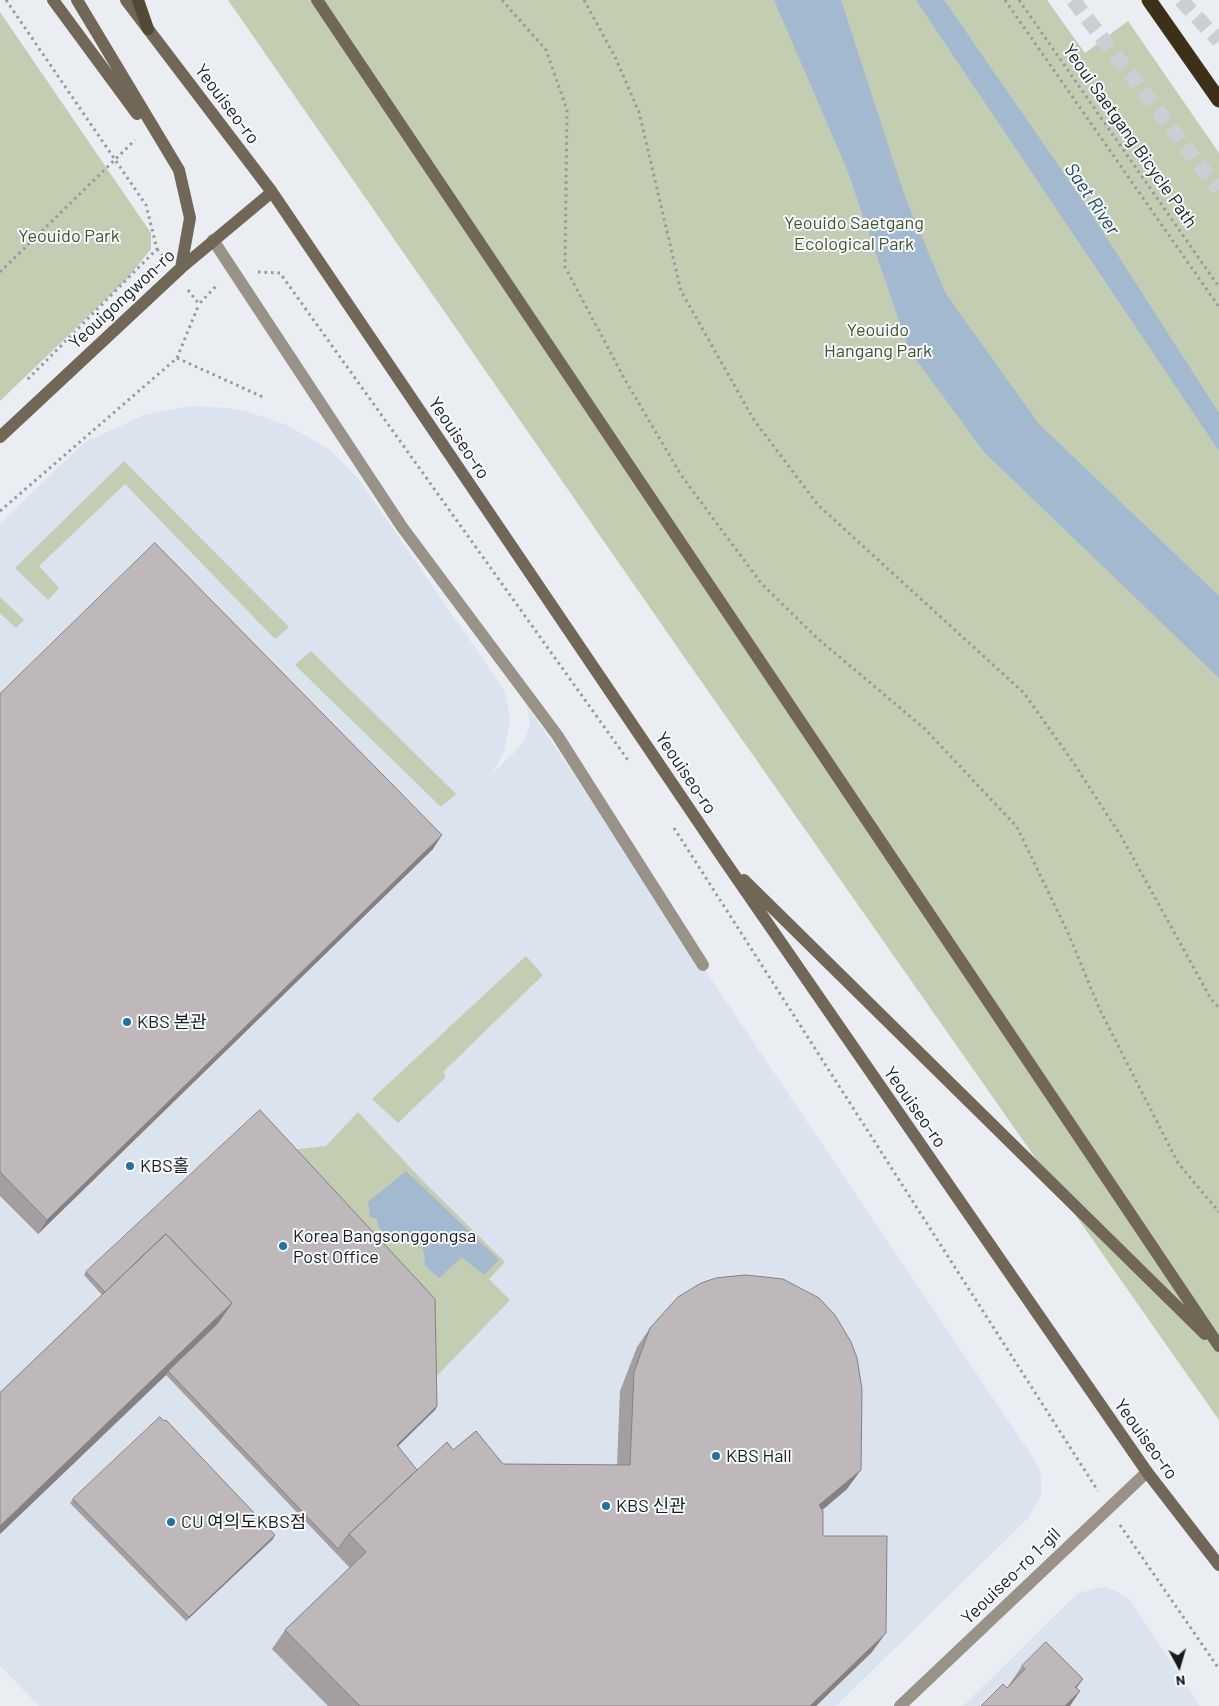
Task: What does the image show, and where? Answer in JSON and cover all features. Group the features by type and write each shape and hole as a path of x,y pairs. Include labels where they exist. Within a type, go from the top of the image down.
{"highway":[{"path":"1148,0 1219,100"}],"main road":[{"path":"53,0 179,170"},
{"path":"77,0 179,170 190,218 181,268"},
{"name":"Yeouiseo-ro","path":"126,0 272,192 722,857 1146,1472 1219,1565"},
{"path":"138,0 148,29"},
{"path":"317,0 1219,1347"},
{"name":"Yeouigongwon-ro","path":"0,437 181,268 272,192"},
{"path":"722,857 1219,1347"}],"street":[{"path":"213,240 402,528 557,735 704,965"},
{"name":"Yeouiseo-ro 1-gil","path":"900,1706 1146,1472"}],"path":[{"path":"6,0 146,205 158,249 20,386"},
{"path":"502,0 546,50 567,110 565,267 624,378 676,467 761,583 817,638 925,729 1017,827 1068,933 1100,1010 1178,1163 1219,1212"},
{"path":"584,0 615,57 639,112 681,291 754,420 818,504 1024,693 1074,762 1121,836 1211,999 1219,1008"},
{"path":"1005,0 1219,307"},
{"name":"Yeoui Saetgang Bicycle Path","path":"1019,0 1219,287"},
{"path":"0,272 148,128"},
{"path":"280,273 636,772"},
{"path":"0,511 177,358 199,304"},
{"path":"177,358 265,398"},
{"path":"669,821 1108,1508 1219,1669"}],"shaded area":[{"path":"190,406 226,408 249,412 289,426 331,451 360,481 502,687 507,698 510,720 504,752 492,774 519,748 526,737 530,723 526,704 1036,1462 1040,1471 1042,1493 1029,1517 836,1706 39,1706 0,1666 0,523 85,442 144,415"},
{"path":"1102,1587 1114,1590 1130,1600 1200,1706 963,1706 1078,1593"}],"green space":[{"name":"Yeouido Hangang Park","path":"228,0 1047,0 1085,53 1128,21 1219,153 1219,1420 687,661"},
{"name":"Yeouido Park","path":"0,12 151,233 151,249 126,280 0,401"},
{"path":"124,461 289,627 275,639 125,484 39,566 59,588 48,600 15,568"},
{"path":"0,597 24,620 16,628 0,613"},
{"path":"311,651 456,794 441,807 295,665"},
{"path":"526,956 543,975 444,1071 445,1078 398,1123 372,1099"},
{"path":"358,1112 423,1181 505,1262 489,1279 510,1300 434,1379 291,1150 326,1146"}],"water":[{"path":"774,0 841,0 905,197 946,294 1039,424 1219,596 1219,678 984,452 909,350 848,172"},
{"path":"916,0 944,0 1083,201 1219,413 1219,451"},
{"path":"406,1171 499,1260 484,1275 462,1257 439,1278 425,1265 423,1249 416,1238 405,1234 388,1238 378,1227 377,1219 370,1217 368,1202"}],"building":[{"name":"KBS 본관","path":"155,543 442,835 47,1220 0,1172 0,694"},
{"path":"260,1110 435,1299 437,1406 397,1445 417,1470 349,1534 338,1549 168,1371 217,1324 232,1303 166,1234 105,1292 86,1272"},
{"path":"166,1234 232,1303 0,1526 0,1393"},
{"name":"KBS 신관","path":"746,1275 783,1279 819,1298 835,1315 851,1342 857,1358 862,1389 861,1470 819,1505 823,1511 823,1536 887,1536 886,1633 810,1706 360,1706 285,1630 366,1552 349,1534 447,1442 453,1450 476,1431 503,1464 630,1465 634,1372 650,1328 678,1297 701,1283 716,1278"},
{"path":"160,1417 164,1421 166,1420 275,1535 189,1617 73,1499"},
{"path":"1046,1642 1083,1679 1075,1687 1080,1691 1065,1706 981,1706 1003,1684 1007,1688 1025,1669 1022,1666"}],"tunnel":[{"path":"1073,0 1219,190"},
{"path":"1181,0 1219,41"}],"place":[{"name":"KBS 본관","path":"127,1022"},
{"name":"KBS홀","path":"130,1166"},
{"name":"Korea Bangsonggongsa Post Office","path":"283,1246"},
{"name":"KBS Hall","path":"716,1456"},
{"name":"KBS 신관","path":"606,1506"},
{"name":"CU 여의도KBS점","path":"171,1522"}],"water label":[{"name":"Saet River","path":"1092,199"}],"park label":[{"name":"Yeouido Saetgang Ecological Park","path":"854,233"}]}
